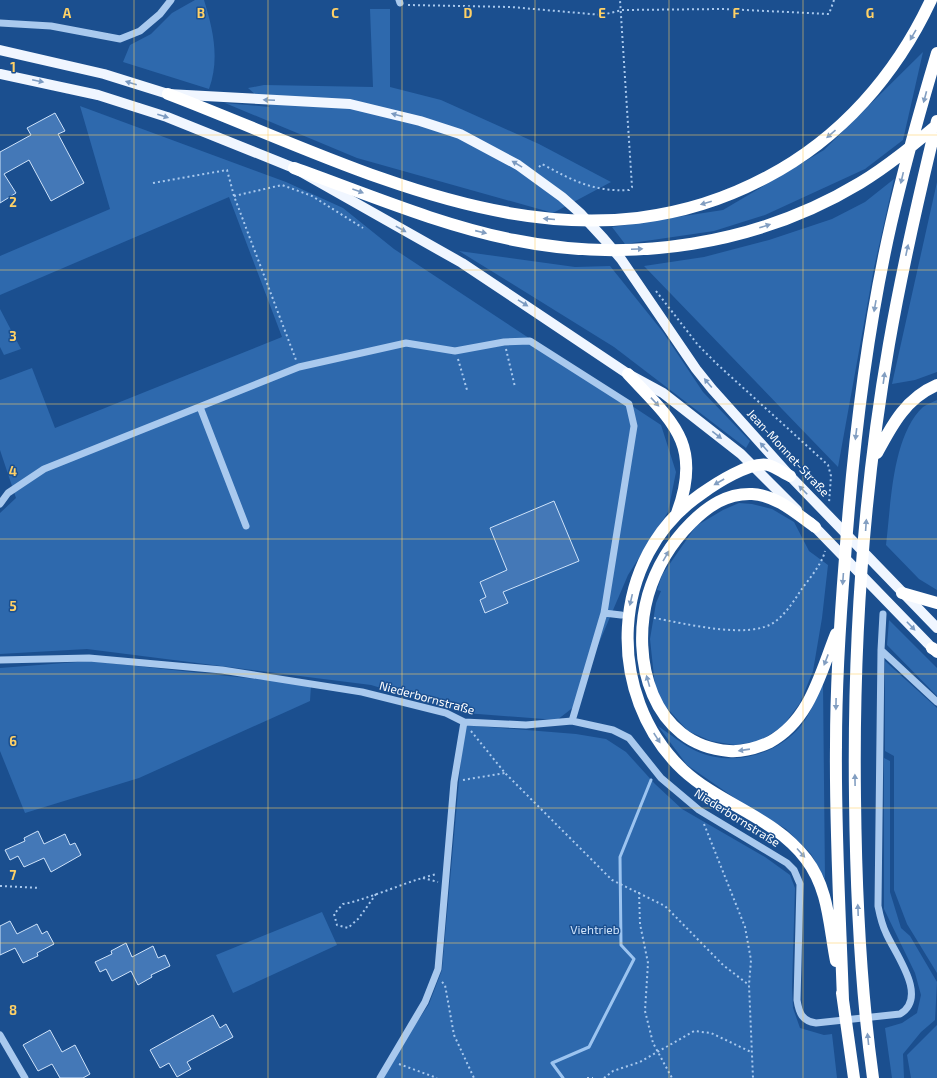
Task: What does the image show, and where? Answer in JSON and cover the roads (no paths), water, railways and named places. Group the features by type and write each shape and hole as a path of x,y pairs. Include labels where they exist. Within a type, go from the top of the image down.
{"highway":[{"path":"168,94 342,163 446,199 536,218 586,222 641,218 711,202 752,185 808,153 854,114 883,81 902,55 931,0"},
{"path":"843,1000 836,830 836,744 840,624 854,453 868,346 890,225 937,53"},
{"path":"872,1078 859,939 854,745 860,609 873,461 889,346 917,203 937,121"},
{"path":"294,168 439,220 473,230 550,246 598,250 671,247 715,239 776,222 804,212 846,190 902,154 937,125"},
{"path":"628,374 670,419 679,432 684,448 687,474 685,487 675,517"},
{"path":"873,461 891,425 907,404 918,395 937,386"},
{"path":"790,476 767,465 754,466 712,486 693,499 675,517 653,546 641,569 628,615 627,653 639,702 660,743 683,769 714,794 780,833 806,859 821,885 829,912 832,942 843,1000 854,1078"},
{"path":"815,527 787,507 753,494 740,494 720,500 708,508 685,529 663,560 652,582 642,631 642,647 646,675 656,703 672,726 682,734 703,746 731,751 742,751 764,745 789,729 803,712 814,690 840,624"},
{"path":"902,593 937,603"}],"main road":[{"name":"Jean-Monnet-Straße","path":"0,50 104,74 168,94 350,104 390,112 460,134 518,165 549,186 580,213 620,259 696,369 790,476 937,628"},
{"path":"0,74 98,95 167,117 294,168 462,263 628,374 663,393 754,466 935,651"}],"street":[{"path":"0,23 51,26 120,39 140,31 160,14 171,0"},
{"path":"0,504 8,493 44,469 298,367 406,343 455,351 504,342 530,341 629,404 634,426 604,613 572,721"},
{"path":"200,407 246,526"},
{"path":"604,613 621,615"},
{"name":"Niederbornstraße","path":"0,660 89,658 222,670 362,692 446,713 464,722 520,725 572,721 613,730 629,738 661,778 699,810 777,856 794,870 800,884 797,987 798,1008 802,1017 808,1022 822,1023 892,1015 904,1012 911,1000 910,980 886,934 878,906 881,650 883,614"},
{"path":"881,650 937,702"},
{"path":"380,1078 425,1002 438,969 444,884 454,782 464,722"},
{"path":"0,1035 25,1078"}],"waterway":[{"path":"563,1078 552,1063 589,1047 634,959 621,945 620,857 651,780"}],"park label":[{"name":"Viehtrieb","path":"595,930"}]}
